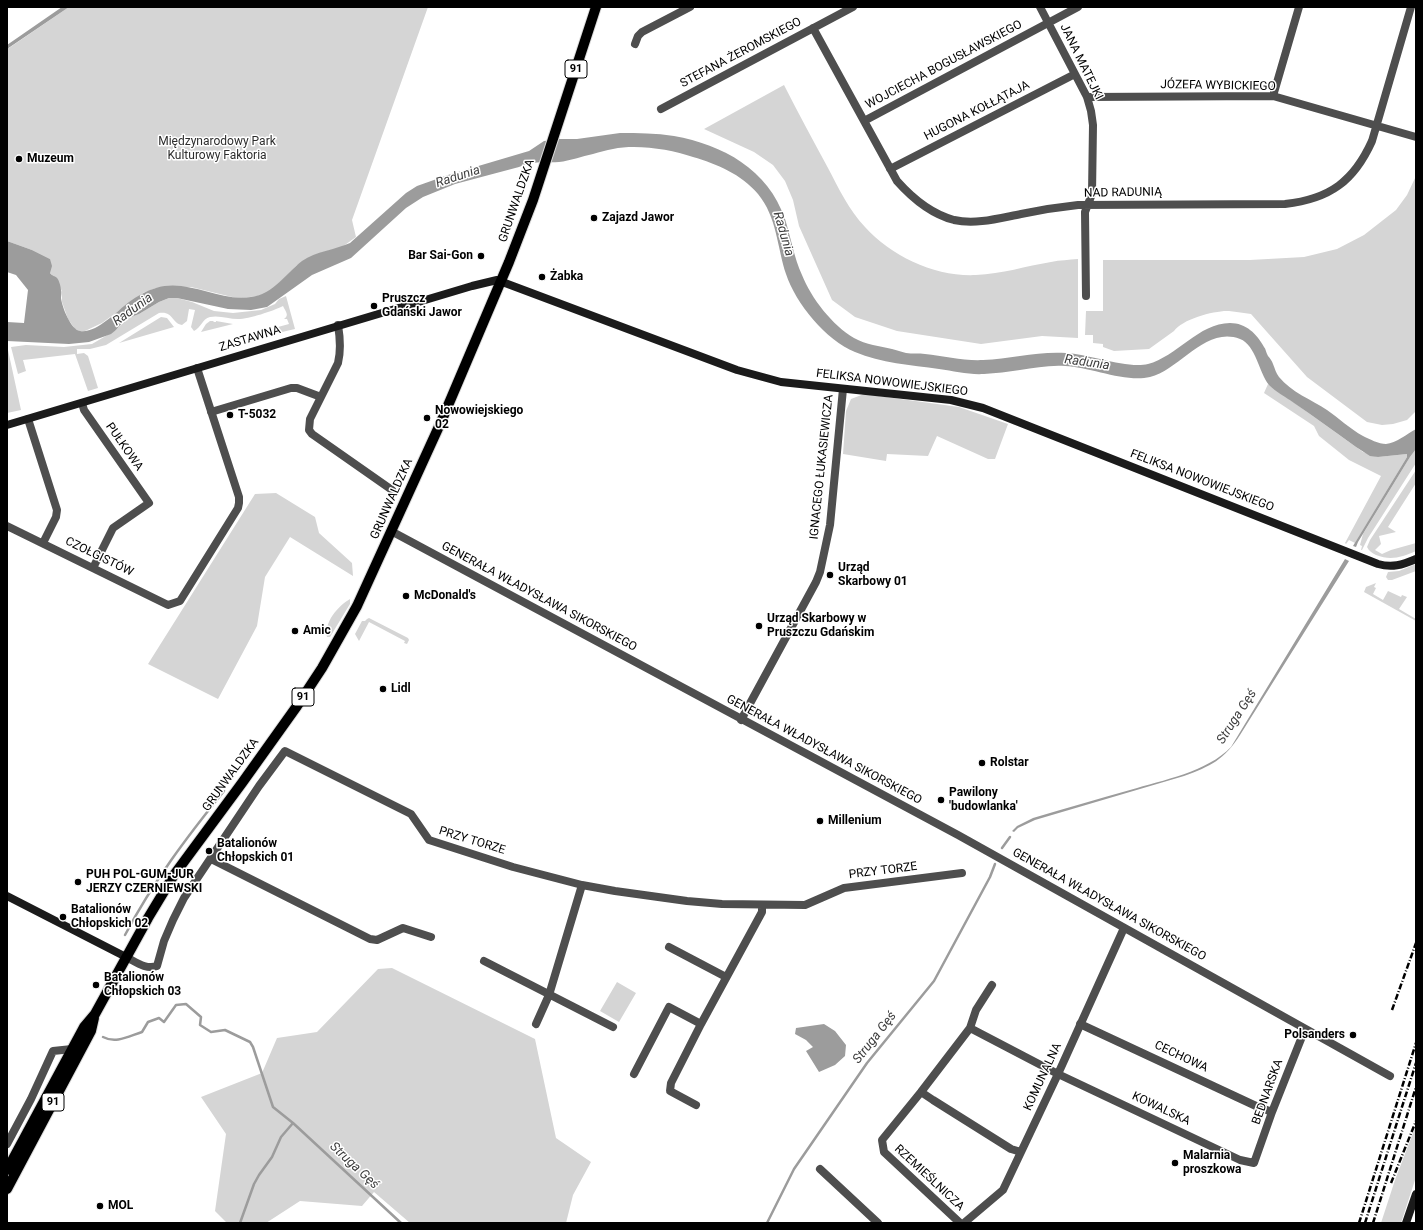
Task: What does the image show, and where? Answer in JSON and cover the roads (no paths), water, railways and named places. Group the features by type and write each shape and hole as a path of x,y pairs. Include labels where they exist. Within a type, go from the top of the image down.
{"main road":[{"name":"GRUNWALDZKA","path":"7,1170 84,1027 95,1014 148,918 174,875 242,783 322,668 357,606 441,422 501,282 533,200 596,7"},
{"name":"GRUNWALDZKA","path":"7,1189 91,1031 95,1014"}],"street":[{"path":"635,44 638,36 642,32 690,7"},
{"name":"STEFANA ŻEROMSKIEGO","path":"661,109 853,7"},
{"name":"JANA MATEJKI","path":"1040,7 1087,97 1091,111 1093,126 1092,194 1085,212 1086,296"},
{"name":"WOJCIECHA BOGUSŁAWSKIEGO","path":"864,121 1078,7"},
{"path":"1273,96 1299,7"},
{"name":"NAD RADUNIĄ","path":"813,28 897,181 921,205 938,214 956,220 972,221 993,220 1056,207 1088,205 1285,204 1312,200 1336,188 1364,159 1372,140 1411,7"},
{"name":"HUGONA KOŁŁĄTAJA","path":"890,169 1075,74"},
{"name":"JÓZEFA WYBICKIEGO","path":"1087,97 1273,96 1416,136"},
{"name":"ZASTAWNA","path":"7,426 493,280 501,282"},
{"name":"FELIKSA NOWOWIEJSKIEGO","path":"501,282 737,370 776,381 952,400 978,406 1365,559 1390,567 1405,564 1416,559"},
{"path":"338,326 338,363 310,419 309,430 312,434 392,490"},
{"path":"197,368 211,412 291,388 297,388 321,397"},
{"name":"IGNACEGO ŁUKASIEWICZA","path":"742,720 820,572 830,525 843,389"},
{"name":"PUŁKOWA","path":"82,403 89,417 149,503 113,528 93,568"},
{"name":"CZOŁGISTÓW","path":"7,526 168,605 180,601 238,508 239,503 211,412"},
{"path":"28,419 57,510 56,517 43,543"},
{"name":"GENERAŁA WŁADYSŁAWA SIKORSKIEGO","path":"391,531 958,835 1390,1076"},
{"name":"PRZY TORZE","path":"211,859 259,786 285,751 411,814 429,840 513,867 582,885 615,891 722,904 805,905 844,888 962,873"},
{"path":"7,896 126,957 152,968 157,966 173,920 184,898 211,859 370,939 377,940 403,928 431,937"},
{"path":"536,1024 549,995 582,885"},
{"path":"696,1105 670,1091 671,1083 726,977 762,912 762,905"},
{"name":"KOMUNALNA","path":"964,1223 1003,1190 1058,1074 1124,928"},
{"path":"669,947 726,977"},
{"path":"484,961 613,1027"},
{"name":"RZEMIEŚLNICZA","path":"960,1223 884,1152 882,1140 970,1028 976,1010 992,985"},
{"path":"634,1074 668,1007 701,1024"},
{"name":"CECHOWA","path":"1080,1024 1256,1106 1272,1112"},
{"path":"970,1028 1058,1074"},
{"name":"BEDNARSKA","path":"1254,1163 1272,1112 1305,1029"},
{"path":"7,1144 31,1100 53,1051 72,1049"},
{"name":"KOWALSKA","path":"1058,1074 1240,1160 1254,1163"},
{"path":"921,1092 1005,1145 1021,1152"},
{"path":"820,1169 878,1223"},
{"path":"1406,1223 1416,1194"}],"water":[{"path":"62,7 69,7 7,49 7,45"},
{"name":"Radunia","path":"620,133 660,134 692,140 726,153 742,162 755,173 767,186 777,201 785,219 799,268 811,293 824,311 838,326 846,333 863,342 906,353 969,360 983,360 1045,353 1066,353 1130,365 1139,365 1148,364 1168,355 1208,328 1219,324 1236,323 1246,327 1258,338 1272,361 1279,377 1289,387 1327,410 1358,433 1368,439 1383,444 1398,440 1416,429 1416,449 1356,547 1353,546 1407,457 1407,454 1378,457 1370,456 1356,447 1269,385 1254,353 1245,342 1240,339 1227,337 1215,338 1193,350 1161,373 1150,377 1140,378 1130,378 1075,367 1059,366 998,373 973,374 907,365 865,356 833,339 813,320 805,309 797,297 786,274 776,232 769,212 758,194 751,187 736,175 711,163 684,154 642,147 610,149 563,161 529,163 455,184 423,197 406,208 351,258 312,275 267,307 251,310 228,309 177,298 169,298 139,314 126,319 111,334 89,342 69,344 7,341 7,322 24,323 28,290 16,275 7,272 7,241 32,250 50,259 52,266 50,273 57,278 59,282 62,302 70,322 77,330 86,331 99,326 135,298 156,288 180,286 239,298 259,295 273,288 296,266 307,258 350,243 406,193 417,186 448,175 529,151 544,141 577,139"},
{"path":"1345,559 1349,561 1240,735 1234,744 1228,751 1216,761 1202,769 1184,776 1035,820 1018,828 1014,832 1012,831 1017,826 1033,818 1170,779 1197,769 1221,756 1231,747"},
{"path":"824,1024 835,1031 846,1045 845,1056 835,1065 819,1072 806,1051 813,1047 806,1040 795,1034 796,1028"}],"waterway":[{"path":"125,935 147,897 171,861 224,791"},
{"name":"Struga Gęś","path":"1002,848 1010,837"},
{"name":"Struga Gęś","path":"767,1223 794,1169 867,1063 934,981 990,877 995,864"},
{"path":"103,1037 118,1040 142,1032 148,1022 159,1018 164,1022 176,1005 186,1004 201,1017 200,1025 211,1032 225,1030 250,1042 273,1107 293,1123 401,1223"},
{"path":"240,1223 254,1184 272,1157 281,1137 293,1123"}],"railway":[{"path":"1392,1010 1416,943"},
{"path":"1359,1223 1416,1043"},
{"path":"1365,1223 1416,1063"},
{"path":"1373,1223 1416,1087"},
{"path":"1391,1183 1416,1121"}],"place":[{"name":"Muzeum","path":"19,159"},
{"name":"Zajazd Jawor","path":"594,218"},
{"name":"Bar Sai-Gon","path":"481,256"},
{"name":"Żabka","path":"542,277"},
{"name":"Pruszcz Gdański Jawor","path":"374,306"},
{"name":"T-5032","path":"230,415"},
{"name":"Nowowiejskiego 02","path":"427,418"},
{"name":"Urząd Skarbowy 01","path":"830,575"},
{"name":"McDonald's","path":"406,596"},
{"name":"Urząd Skarbowy w Pruszczu Gdańskim","path":"759,626"},
{"name":"Amic","path":"295,631"},
{"name":"Lidl","path":"383,689"},
{"name":"Rolstar","path":"982,763"},
{"name":"Pawilony 'budowlanka'","path":"941,800"},
{"name":"Millenium","path":"820,821"},
{"name":"Batalionów Chłopskich 01","path":"209,851"},
{"name":"PUH POL-GUM-JUR JERZY CZERNIEWSKI","path":"78,882"},
{"name":"Batalionów Chłopskich 02","path":"63,917"},
{"name":"Batalionów Chłopskich 03","path":"96,985"},
{"name":"Polsanders","path":"1353,1035"},
{"name":"Malarnia proszkowa","path":"1175,1163"},
{"name":"MOL","path":"100,1206"}],"park label":[{"name":"Międzynarodowy Park Kulturowy Faktoria","path":"217,149"}]}
